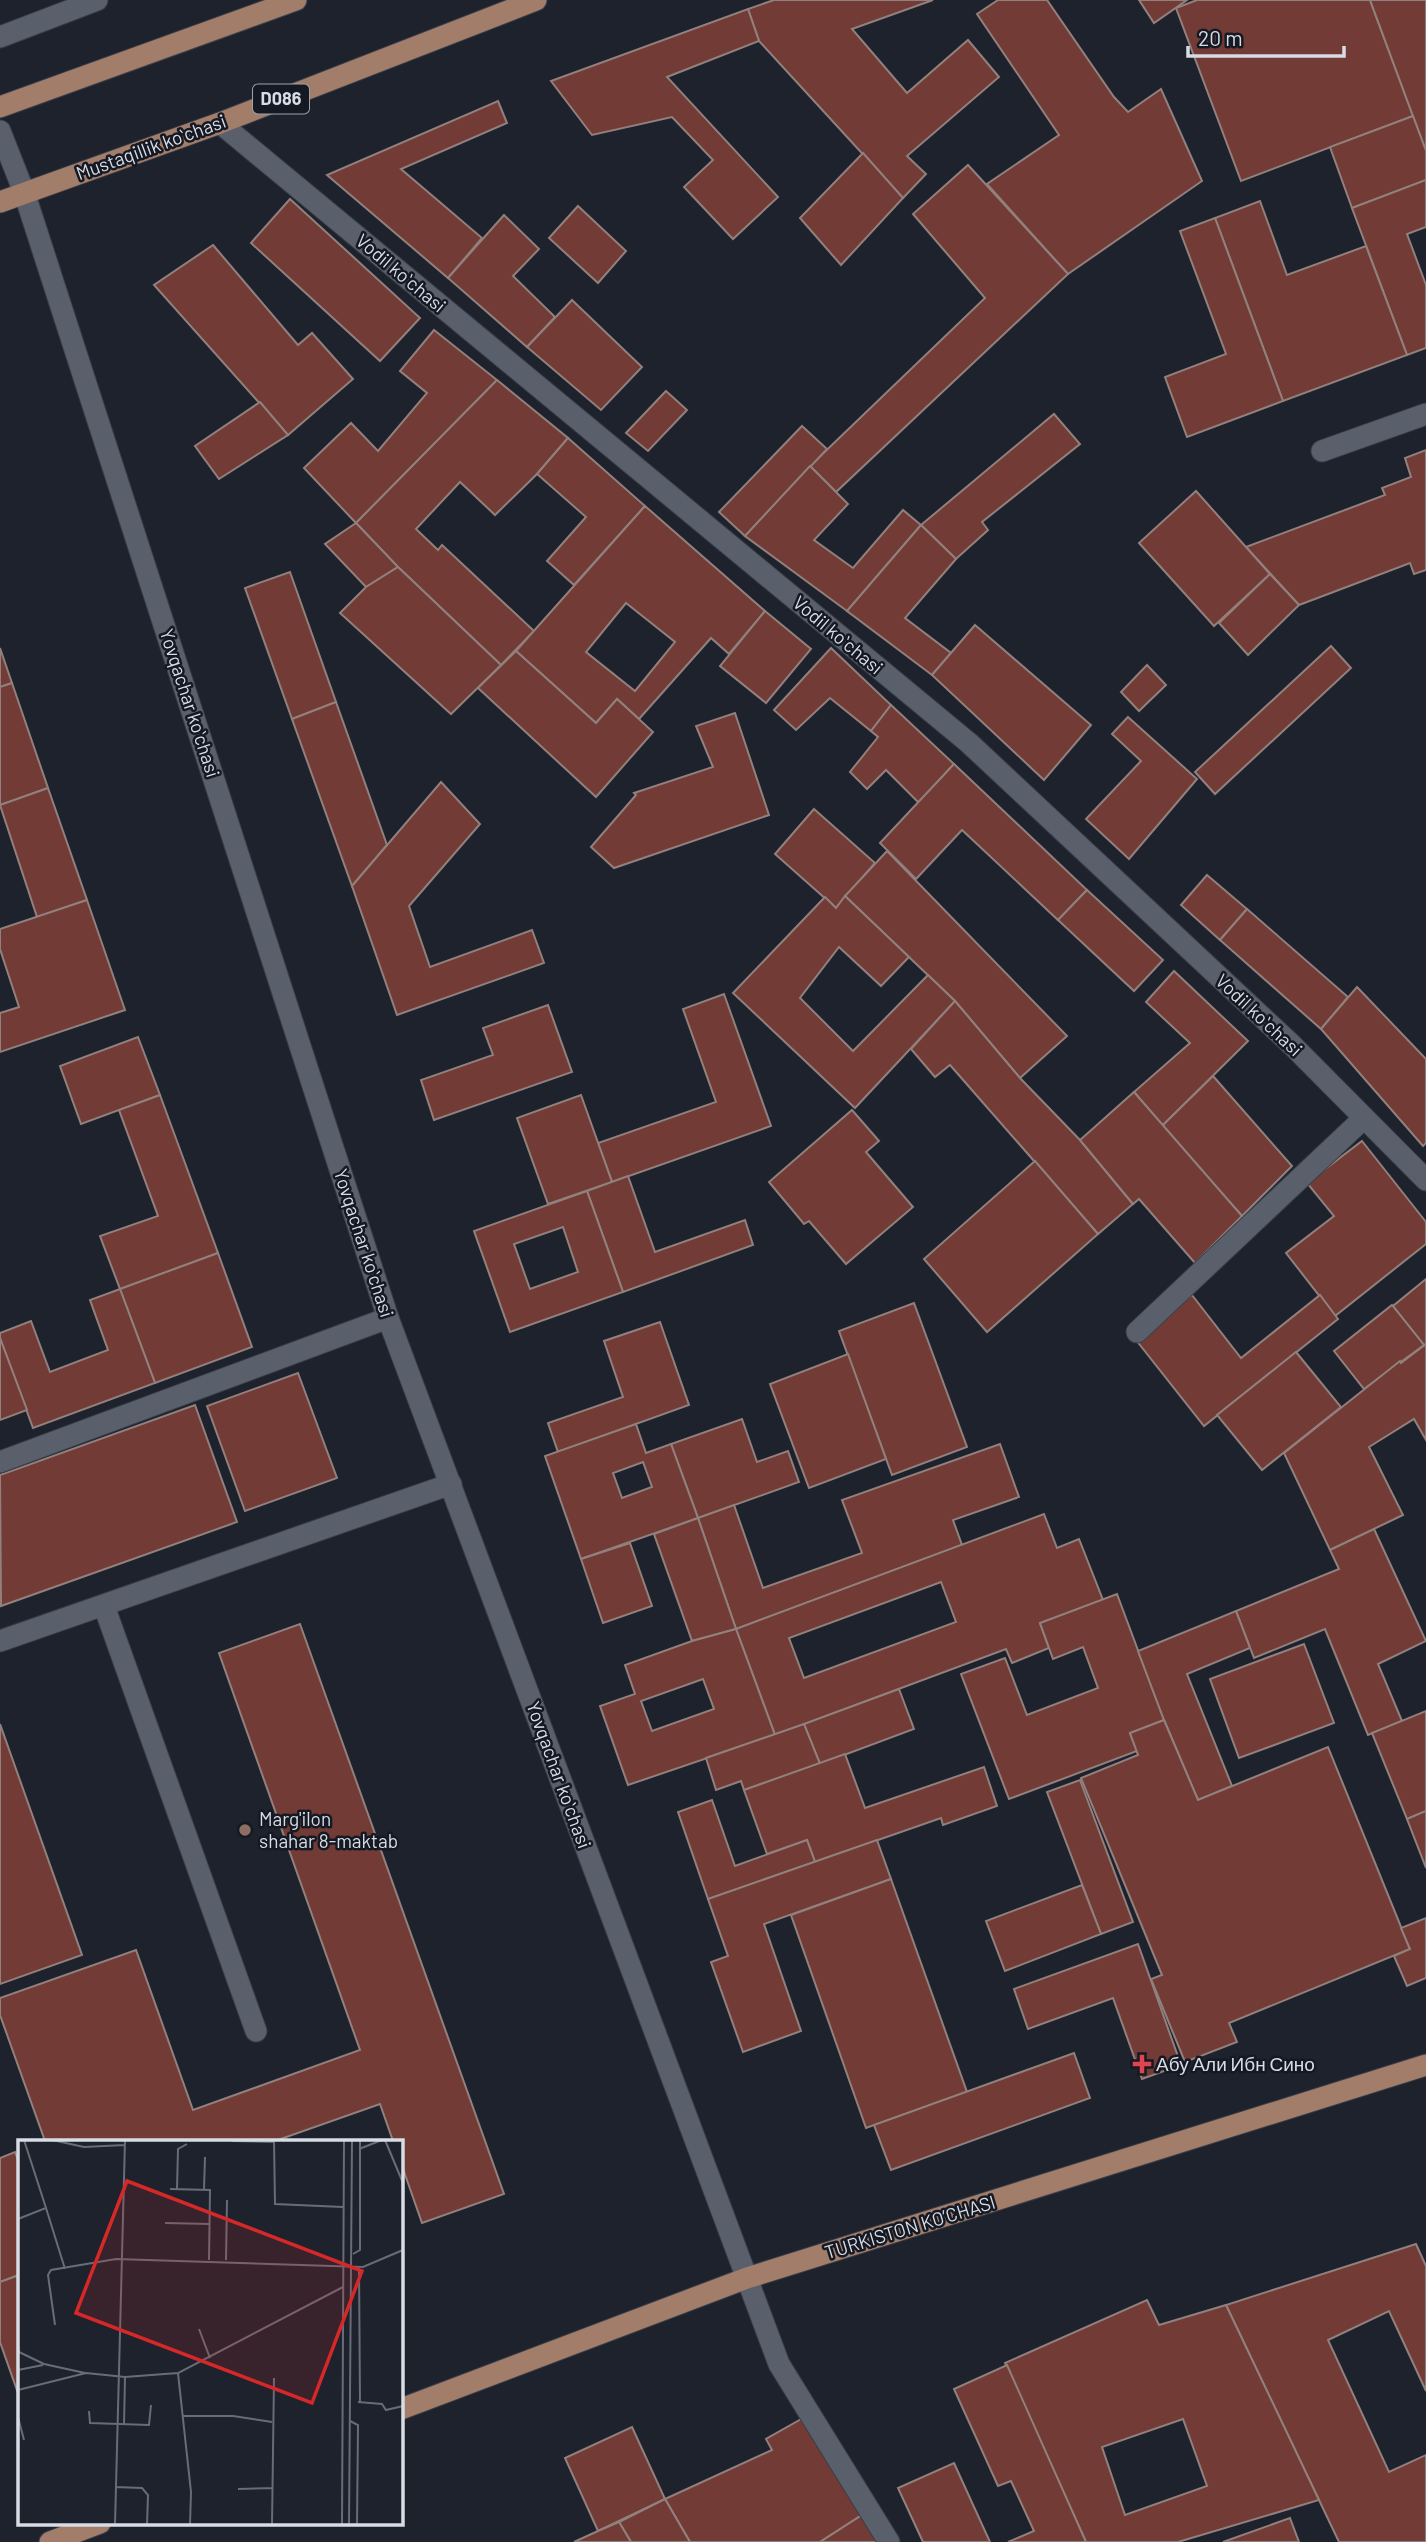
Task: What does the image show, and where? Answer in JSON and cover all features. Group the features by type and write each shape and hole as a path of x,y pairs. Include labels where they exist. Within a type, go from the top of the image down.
{"main road":[{"path":"0,107 296,0"},
{"name":"Mustaqillik koʻchasi","path":"0,202 220,123 536,0"},
{"name":"TURKISTON KO’CHASI","path":"402,2409 747,2278 1426,2065"},
{"path":"50,2542 97,2524"}],"street":[{"path":"0,37 97,0"},
{"name":"Vodil koʻchasi","path":"220,123 969,743 1292,1045 1426,1180"},
{"name":"Yovqachar koʻchasi","path":"0,131 24,192 388,1318 779,2364 889,2542"},
{"path":"1322,451 1426,414"},
{"path":"1137,1332 1364,1118"},
{"path":"0,1462 388,1318"},
{"path":"0,1642 451,1484"},
{"path":"104,1606 256,2031"}],"building":[{"path":"774,0 933,0 852,29 907,93 968,40 999,77 907,156 926,174 903,198 759,41 748,9"},
{"path":"998,0 1047,0 1114,97 1128,112 1161,89 1202,181 1068,274 987,184 1059,135 977,14"},
{"path":"1139,0 1187,0 1154,23"},
{"path":"1197,0 1370,0 1413,116 1241,181 1176,8"},
{"path":"1370,0 1426,0 1426,151 1413,116"},
{"path":"748,9 759,41 667,77 778,197 733,239 684,187 713,160 672,117 592,135 551,81"},
{"path":"498,101 507,123 401,169 482,238 448,278 327,175"},
{"path":"1413,116 1426,151 1426,180 1352,208 1330,147"},
{"path":"863,153 903,198 841,265 800,218"},
{"path":"968,165 1068,274 836,492 810,466 985,298 913,214"},
{"path":"1426,180 1426,227 1407,234 1426,285 1426,348 1407,355 1352,208"},
{"path":"290,199 420,318 380,361 251,243"},
{"path":"1260,201 1287,275 1366,246 1407,355 1283,401 1215,218"},
{"path":"578,206 626,251 598,283 549,238"},
{"path":"504,215 539,249 513,276 555,317 527,347 448,278"},
{"path":"1215,218 1283,401 1187,437 1165,377 1226,354 1180,231"},
{"path":"213,245 298,345 312,333 353,379 288,435 154,285"},
{"path":"572,300 642,367 601,410 527,347"},
{"path":"434,330 497,380 356,523 304,468 351,423 378,451 427,393 400,371"},
{"path":"497,380 568,438 537,474 495,515 460,482 416,529 438,550 442,545 534,631 501,665 356,523"},
{"path":"666,391 687,410 648,451 626,433"},
{"path":"260,402 288,435 219,479 195,446"},
{"path":"1054,414 1080,444 982,522 988,530 956,559 921,525"},
{"path":"802,426 827,449 745,536 719,512"},
{"path":"568,438 645,506 574,585 547,561 586,517 537,474"},
{"path":"1426,450 1426,570 1414,574 1410,563 1299,605 1246,547 1385,495 1382,488 1411,477 1405,458"},
{"path":"810,466 848,504 814,540 853,568 903,510 921,525 847,611 745,536"},
{"path":"1196,491 1270,574 1214,626 1139,543"},
{"path":"645,506 765,611 729,654 711,638 639,719 617,699 596,723 516,651","holes":["626,603 675,642 635,691 586,652"]},
{"path":"356,523 398,567 366,587 325,544"},
{"path":"921,525 956,559 905,618 951,653 932,675 847,611"},
{"path":"398,567 501,665 451,714 340,613 366,587"},
{"path":"290,572 336,702 292,719 245,588"},
{"path":"1270,574 1299,605 1248,655 1219,623"},
{"path":"765,611 811,649 766,703 720,666"},
{"path":"975,625 1091,725 1044,780 932,675"},
{"path":"1331,646 1351,668 1215,794 1195,772"},
{"path":"0,648 12,683 0,687"},
{"path":"831,648 891,705 871,731 830,698 796,730 774,710"},
{"path":"516,651 596,723 617,699 653,732 596,797 478,688"},
{"path":"1147,665 1166,685 1139,711 1121,692"},
{"path":"12,683 48,788 0,805 0,687"},
{"path":"336,702 387,845 352,886 292,719"},
{"path":"891,705 954,764 919,803 886,770 867,789 850,772 878,737 871,731"},
{"path":"735,713 769,815 614,868 591,847 636,795 634,793 713,767 696,726"},
{"path":"1128,717 1197,779 1129,859 1086,819 1141,761 1112,734"},
{"path":"954,764 1087,890 1058,920 962,830 916,879 880,843"},
{"path":"441,782 480,824 409,906 430,967 532,930 544,963 397,1015 352,886"},
{"path":"48,788 87,900 37,917 0,805"},
{"path":"814,809 875,863 836,908 775,854"},
{"path":"887,851 1067,1036 1020,1078 955,1001 845,896"},
{"path":"1207,875 1247,909 1220,940 1181,905"},
{"path":"1087,890 1163,960 1134,991 1058,920"},
{"path":"845,896 909,957 881,986 839,947 800,998 853,1051 928,975 955,1001 855,1108 733,993 825,897 836,908"},
{"path":"87,900 125,1010 0,1052 0,1013 19,1007 0,949 0,929"},
{"path":"1247,909 1348,997 1321,1029 1220,940"},
{"path":"1174,971 1248,1041 1162,1126 1134,1092 1190,1043 1146,1002"},
{"path":"1357,987 1426,1059 1426,1143 1423,1146 1321,1029"},
{"path":"724,994 771,1126 612,1182 598,1143 716,1102 683,1009"},
{"path":"955,1001 1020,1078 1080,1140 1133,1204 1098,1234 950,1065 935,1077 911,1049"},
{"path":"548,1005 572,1072 434,1120 421,1080 493,1055 483,1028"},
{"path":"138,1037 160,1095 81,1124 60,1066"},
{"path":"1213,1076 1292,1166 1242,1216 1162,1126"},
{"path":"1134,1092 1242,1216 1195,1263 1139,1199 1133,1204 1080,1140"},
{"path":"160,1095 218,1253 120,1289 100,1236 158,1216 119,1110"},
{"path":"581,1095 612,1182 548,1204 517,1118"},
{"path":"852,1110 879,1141 866,1152 913,1207 846,1264 809,1221 804,1224 769,1182"},
{"path":"1362,1141 1426,1222 1426,1244 1335,1316 1286,1253 1334,1216 1307,1183"},
{"path":"1035,1161 1098,1234 987,1332 924,1259"},
{"path":"628,1176 655,1252 745,1220 753,1245 623,1292 587,1191"},
{"path":"587,1191 623,1292 510,1332 474,1231","holes":["563,1227 578,1272 530,1289 514,1244"]},
{"path":"218,1253 252,1347 155,1383 120,1289"},
{"path":"1426,1279 1426,1344 1424,1345 1393,1306"},
{"path":"120,1289 155,1383 33,1428 0,1333 31,1321 50,1372 108,1350 90,1300"},
{"path":"1192,1295 1241,1358 1320,1295 1338,1319 1204,1426 1136,1340"},
{"path":"914,1303 967,1447 892,1475 839,1331"},
{"path":"1392,1305 1424,1345 1364,1389 1334,1351"},
{"path":"660,1322 689,1405 558,1452 548,1423 623,1397 604,1341"},
{"path":"0,1338 27,1410 0,1420"},
{"path":"1426,1344 1426,1440 1414,1419 1369,1447 1403,1515 1330,1550 1284,1453 1400,1361 1401,1363"},
{"path":"1296,1352 1341,1407 1262,1470 1217,1415"},
{"path":"848,1354 886,1459 809,1488 770,1384"},
{"path":"298,1373 337,1478 245,1511 207,1406"},
{"path":"195,1405 237,1522 1,1606 0,1475"},
{"path":"742,1419 757,1462 788,1451 799,1482 698,1518 671,1444"},
{"path":"636,1424 646,1453 671,1444 698,1518 581,1559 545,1456","holes":["643,1462 652,1487 622,1498 613,1473"]},
{"path":"1000,1444 1019,1497 953,1520 962,1545 736,1629 698,1518 734,1505 763,1588 862,1553 842,1500"},
{"path":"1044,1514 1057,1548 1079,1539 1103,1600 1040,1623 1049,1648 1012,1663 1006,1649 775,1735 736,1629","holes":["941,1582 956,1622 804,1678 789,1638"]},
{"path":"698,1518 736,1629 692,1641 654,1534"},
{"path":"1374,1529 1426,1641 1378,1664 1402,1721 1368,1735 1325,1629 1254,1658 1236,1611 1339,1569 1330,1550"},
{"path":"630,1543 652,1606 603,1623 581,1559"},
{"path":"1117,1594 1164,1720 1130,1733 1137,1751 1009,1799 961,1674 1005,1658 1027,1715 1098,1688 1083,1647 1053,1659 1040,1623"},
{"path":"1236,1611 1250,1648 1187,1674 1232,1786 1198,1800 1138,1651"},
{"path":"300,1624 504,2194 422,2223 402,2166 402,2140 393,2140 380,2104 278,2140 45,2140 0,2015 0,1998 136,1950 193,2110 360,2050 219,1653"},
{"path":"736,1629 775,1735 628,1785 600,1706 635,1694 625,1665 692,1641","holes":["703,1679 714,1709 652,1731 641,1701"]},
{"path":"1304,1644 1334,1723 1239,1758 1210,1679"},
{"path":"899,1689 914,1729 820,1764 804,1724"},
{"path":"1426,1711 1426,1811 1407,1819 1372,1733"},
{"path":"1164,1720 1198,1800 1328,1747 1410,1949 1229,2023 1237,2042 1185,2062 1151,1979 1162,1975 1081,1778 1138,1755 1130,1733"},
{"path":"0,1724 82,1955 0,1984"},
{"path":"804,1724 820,1764 744,1790 741,1781 716,1790 706,1758"},
{"path":"845,1754 865,1808 984,1767 997,1806 943,1825 941,1818 815,1862 807,1840 767,1854 744,1790"},
{"path":"1080,1780 1133,1922 1101,1934 1047,1792"},
{"path":"712,1800 735,1866 807,1840 815,1862 708,1899 678,1812"},
{"path":"1426,1811 1426,1868 1407,1819"},
{"path":"877,1840 891,1879 764,1924 801,2031 743,2052 711,1962 728,1956 708,1899"},
{"path":"891,1879 967,2092 866,2128 791,1915"},
{"path":"1082,1885 1101,1934 1005,1971 986,1921"},
{"path":"1426,1918 1426,1978 1407,1986 1394,1956 1410,1949 1401,1928"},
{"path":"1138,1944 1181,2065 1142,2079 1113,1998 1028,2029 1014,1989"},
{"path":"1074,2053 1090,2098 891,2170 874,2125"},
{"path":"15,2152 18,2160 18,2275 0,2282 0,2158"},
{"path":"1416,2244 1426,2266 1426,2391 1389,2311 1328,2340 1389,2472 1426,2455 1426,2542 1339,2542 1226,2305"},
{"path":"18,2275 18,2393 0,2342 0,2282"},
{"path":"1147,2300 1159,2325 1226,2305 1319,2500 1178,2542 1086,2542 1005,2363","holes":["1183,2419 1207,2486 1125,2515 1102,2447"]},
{"path":"1007,2365 1086,2542 1008,2542 1034,2531 1011,2481 998,2486 954,2389"},
{"path":"803,2418 862,2515 820,2542 690,2542 665,2499 772,2450 766,2439"},
{"path":"632,2427 665,2499 598,2531 565,2458"},
{"path":"954,2463 990,2542 923,2542 898,2488"},
{"path":"665,2499 690,2542 631,2542 619,2522"},
{"path":"862,2515 879,2542 820,2542"},
{"path":"1290,2518 1299,2542 1223,2542"},
{"path":"619,2522 631,2542 574,2542 598,2531"}],"place":[{"name":"Marg'ilon shahar 8-maktab","path":"245,1830"},
{"name":"Абу Али Ибн Сино","path":"1142,2064"}]}
